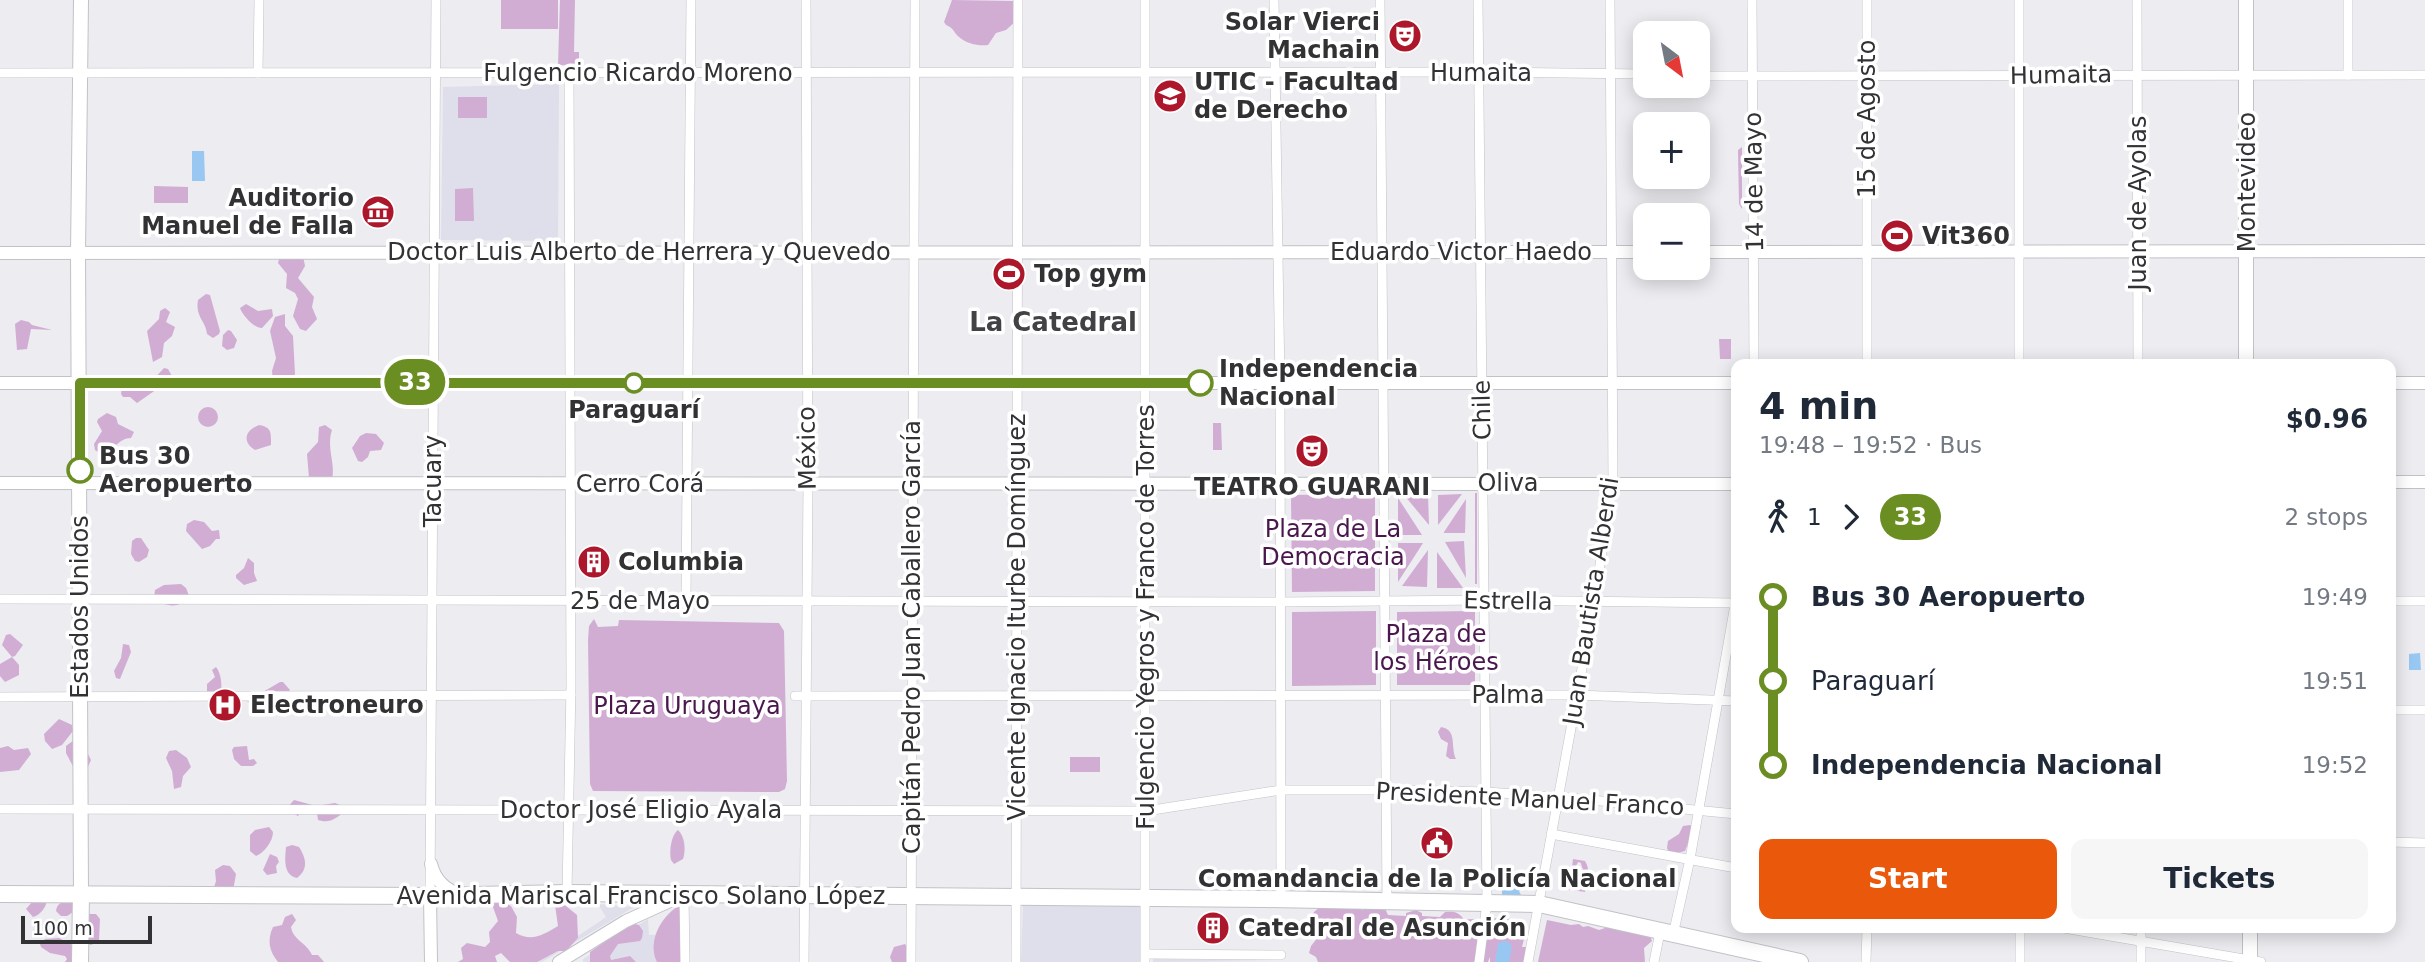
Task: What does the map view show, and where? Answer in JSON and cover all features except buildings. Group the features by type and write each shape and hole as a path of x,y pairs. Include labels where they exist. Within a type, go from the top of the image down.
{"highway":[{"name":"Avenida Mariscal Francisco Solano López","path":"0,894 914,894 1487,903 1539,905 1800,962"},
{"name":"Estados Unidos","path":"80,962 81,894"}],"main road":[{"name":"Estados Unidos","path":"81,894 78,253 82,0"},
{"name":"Montevideo","path":"2246,0 2246,359"},
{"path":"2251,933 2254,961"}],"street":[{"path":"258,73 259,0"},
{"name":"Tacuary","path":"431,962 436,0"},
{"path":"686,601 691,0"},
{"name":"México","path":"804,962 808,484 806,0"},
{"name":"Capitán Pedro Juan Caballero García","path":"911,962 914,894 912,484 915,0"},
{"name":"Vicente Ignacio Iturbe Domínguez","path":"1016,962 1018,0"},
{"name":"Fulgencio Yegros y Franco de Torres","path":"1145,0 1145,958"},
{"path":"1274,0 1280,384 1281,899"},
{"path":"1380,0 1387,901"},
{"name":"Chile","path":"1478,0 1487,903 1479,962"},
{"name":"Juan Bautista Alberdi","path":"1528,962 1614,482 1611,383 1610,0"},
{"name":"14 de Mayo","path":"1752,0 1754,359"},
{"name":"15 de Agosto","path":"1867,0 1867,359"},
{"path":"2019,359 2020,0"},
{"name":"Juan de Ayolas","path":"2137,0 2138,359"},
{"path":"2348,0 2348,75"},
{"name":"Fulgencio Ricardo Moreno","path":"0,73 1275,73"},
{"path":"567,893 570,695 569,73"},
{"name":"Humaita","path":"1275,73 1633,74"},
{"name":"Humaita","path":"1710,76 2425,75"},
{"name":"Eduardo Victor Haedo","path":"1277,251 1633,252"},
{"name":"Doctor Luis Alberto de Herrera y Quevedo","path":"0,253 1277,251"},
{"path":"1710,252 2425,251"},
{"path":"0,383 1731,383"},
{"path":"2396,383 2425,383"},
{"path":"2396,482 2425,482"},
{"name":"Cerro Corá","path":"0,483 1280,484"},
{"name":"Oliva","path":"1280,484 1731,484"},
{"name":"25 de Mayo","path":"0,599 1280,603"},
{"name":"Estrella","path":"1280,603 1484,600 1731,602"},
{"path":"2396,601 2425,601"},
{"path":"1654,962 1667,933 1690,859 1731,631"},
{"path":"0,697 570,695"},
{"name":"Palma","path":"795,695 1576,695 1731,701"},
{"path":"2396,710 2425,710"},
{"name":"Doctor José Eligio Ayala","path":"0,809 1146,811 1281,790"},
{"name":"Presidente Manuel Franco","path":"1281,790 1486,792 1699,808 1731,813"},
{"path":"1551,834 1731,867"},
{"path":"2396,842 2425,843"},
{"path":"430,864 434,876 442,885 459,895"},
{"path":"559,962 625,921 684,894 685,962"},
{"path":"1866,962 1867,933"},
{"path":"2020,933 2020,962"},
{"path":"2094,933 2254,961"},
{"path":"2141,933 2141,962"},
{"path":"1145,958 1281,955"}],"shaded area":[{"path":"559,84 558,241 441,240 443,87"},
{"path":"598,904 634,907 542,962 510,962 572,940 606,917"},
{"path":"1023,904 1141,905 1141,962 1021,962"},
{"path":"648,919 649,935 674,934 675,962 583,962 583,959"},
{"path":"1153,959 1273,961 1153,962"}],"green space":[{"path":"501,0 558,0 558,29 501,29"},
{"path":"560,0 575,0 574,52 579,52 579,66 558,65"},
{"path":"952,0 1014,1 1017,20 1006,30 996,33 988,45 969,43 944,22"},
{"path":"458,97 487,97 487,118 458,118"},
{"path":"1742,147 1742,209 1739,204 1738,150"},
{"path":"154,186 188,187 188,203 154,203"},
{"path":"473,188 474,221 455,221 455,189"},
{"path":"280,256 303,256 305,266 298,278 314,297 312,307 317,319 306,331 300,329 293,316 298,299 295,293 286,288 287,274 278,263"},
{"path":"206,294 210,295 220,331 213,338 207,334 198,311 198,300"},
{"path":"246,304 258,311 272,309 273,316 262,328 256,326 241,311 240,308"},
{"path":"165,308 170,312 166,322 175,327 172,336 164,343 162,357 153,362 147,331"},
{"path":"285,314 285,326 293,336 295,374 293,377 273,382 272,371 276,358 270,331 275,317"},
{"path":"21,320 52,330 31,329 27,349 17,350 15,324"},
{"path":"228,330 237,340 234,348 227,350 222,346 223,335"},
{"path":"1719,339 1731,339 1731,359 1720,359"},
{"path":"164,368 168,369 173,378 137,403 121,394 122,387 152,381"},
{"path":"204,407 212,407 218,417 212,427 204,427 198,421 198,413"},
{"path":"107,413 116,417 118,424 134,432 131,438 101,454 95,450 94,444 102,431 97,422"},
{"path":"1213,423 1221,423 1222,450 1213,450"},
{"path":"259,425 270,431 271,445 255,450 248,443 247,436"},
{"path":"325,425 332,430 332,480 309,478 307,454 318,442 319,427"},
{"path":"366,433 376,434 384,443 381,450 370,451 362,462 358,461 352,448 360,436"},
{"path":"1477,493 1477,584 1475,584"},
{"name":"Plaza de La Democracia","path":"1375,494 1375,591 1292,592 1291,495"},
{"path":"1428,494 1429,525 1404,495"},
{"path":"1462,494 1438,525 1438,495"},
{"path":"1398,498 1422,535 1398,535"},
{"path":"1466,499 1465,533 1444,533 1444,532"},
{"path":"194,520 204,522 212,531 219,530 220,539 202,549 186,531 187,524"},
{"path":"141,538 149,550 147,557 139,562 135,561 131,554 132,541"},
{"path":"1464,541 1466,578 1445,542"},
{"path":"1398,543 1423,543 1398,582"},
{"path":"1428,550 1427,587 1402,586"},
{"path":"1437,552 1463,588 1437,588"},
{"path":"248,558 254,563 257,581 244,585 236,575 244,568"},
{"path":"181,584 190,598 181,604 167,605 154,597 155,590 164,585"},
{"path":"1376,611 1376,685 1292,686 1292,612"},
{"name":"Plaza de los Héroes","path":"1475,611 1475,685 1397,685 1397,612"},
{"name":"Plaza Uruguaya","path":"594,619 598,627 618,626 619,620 779,623 784,631 785,789 779,792 593,791 590,784 588,640 589,626"},
{"path":"10,634 23,645 12,657 2,645 6,635"},
{"path":"123,644 129,645 131,652 120,679 116,678 114,671 121,658"},
{"path":"12,657 19,665 19,675 5,682 0,676 0,664"},
{"path":"216,667 221,680 220,694 207,694 207,684 215,677 212,670"},
{"path":"280,682 290,690 281,699 263,706 251,704 246,700 252,691 263,692"},
{"path":"59,719 72,725 73,731 62,745 52,749 45,741 44,734"},
{"path":"1441,727 1452,735 1456,759 1446,756 1448,743 1441,739 1438,732"},
{"path":"85,736 88,739 88,754 91,760 87,769 76,772 66,753 66,746 78,737"},
{"path":"8,746 14,750 28,748 31,754 19,770 0,772 0,748"},
{"path":"247,746 249,760 254,759 257,763 253,766 241,766 234,759 232,750 234,747"},
{"path":"176,750 187,758 191,767 183,776 181,787 174,789 172,771 166,758 169,751"},
{"path":"1070,757 1100,757 1100,772 1070,772"},
{"path":"294,800 316,806 335,803 345,807 346,811 333,820 326,821 318,820 317,813 300,813 298,816 287,808"},
{"path":"1690,825 1694,828 1685,851 1670,855 1668,841 1679,834 1683,826"},
{"path":"269,827 273,832 271,839 265,849 256,856 250,851 250,835 255,830"},
{"path":"678,830 683,840 684,852 683,859 674,864 670,848"},
{"path":"286,847 299,847 305,859 305,867 297,878 289,874 286,866"},
{"path":"270,854 277,857 279,862 276,866 277,873 267,875 263,870"},
{"path":"1573,859 1585,861 1588,880 1585,892 1566,889","holes":["1578,862 1587,877 1578,887 1575,876 1579,869 1576,866"]},
{"path":"223,865 230,866 236,874 233,891 213,891 215,870"},
{"path":"38,895 47,900 42,911 33,917 26,909"},
{"path":"71,898 79,908 67,916 61,916 56,911 58,906"},
{"path":"496,900 511,906 517,917 516,933 527,937 542,935 558,926 555,905 561,902 577,915 578,938 566,951 558,951 537,962 510,962 501,953 495,956 497,962 458,962 463,959 461,948 467,943 485,947 490,942 489,932 498,921 493,907"},
{"path":"685,904 689,914 680,962 657,962 654,945 658,928 675,908"},
{"path":"1374,904 1384,906 1388,915 1406,916 1406,913 1416,910 1422,913 1422,916 1440,917 1445,912 1451,912 1458,913 1464,919 1515,920 1530,936 1524,939 1522,947 1527,947 1528,962 1490,962 1490,957 1488,962 1480,962 1479,959 1473,962 1318,962 1316,957 1309,953 1322,932 1313,925 1311,918 1319,908 1338,905 1359,907 1362,910"},
{"path":"89,914 96,914 100,919 99,940 90,945 82,922"},
{"path":"292,914 296,920 291,927 294,935 312,955 318,955 324,962 278,962 275,958 270,945 271,932 273,927 282,925 285,917"},
{"path":"1547,920 1579,924 1599,930 1608,927 1650,936 1652,941 1644,948 1645,962 1538,962"},
{"path":"631,923 639,925 643,931 642,938 640,941 618,944 610,956 611,960 630,956 636,962 590,962 590,952"},
{"path":"59,938 74,946 77,962 65,962 65,956 50,953 41,947 40,944 45,939"},
{"path":"905,944 909,962 892,962 890,957 894,947"}],"water":[{"path":"192,151 204,151 205,181 192,181"},
{"path":"1302,449 1310,452 1319,449 1323,458 1310,462 1302,460 1298,458"},
{"path":"2420,653 2421,670 2409,670 2409,654"},
{"path":"1519,874 1524,880 1523,888 1519,891 1522,897 1502,898 1502,886 1497,884 1499,875"},
{"path":"1507,941 1512,947 1509,962 1495,962 1498,944"}],"bus line":[{"name":"33","path":"80,470 80,383 1200,383"}],"place":[{"name":"Solar Vierci Machain","path":"1405,36"},
{"name":"UTIC - Facultad de Derecho","path":"1170,96"},
{"name":"Auditorio Manuel de Falla","path":"378,212"},
{"name":"Vit360","path":"1897,236"},
{"name":"Top gym","path":"1009,274"},
{"name":"Paraguarí","path":"634,383"},
{"name":"Independencia Nacional","path":"1200,383"},
{"name":"TEATRO GUARANI","path":"1312,451"},
{"name":"Bus 30 Aeropuerto","path":"80,470"},
{"name":"Columbia","path":"594,562"},
{"name":"Electroneuro","path":"225,705"},
{"name":"Comandancia de la Policía Nacional","path":"1437,843"},
{"name":"Catedral de Asunción","path":"1213,928"}],"district":[{"name":"La Catedral","path":"1053,322"}]}
